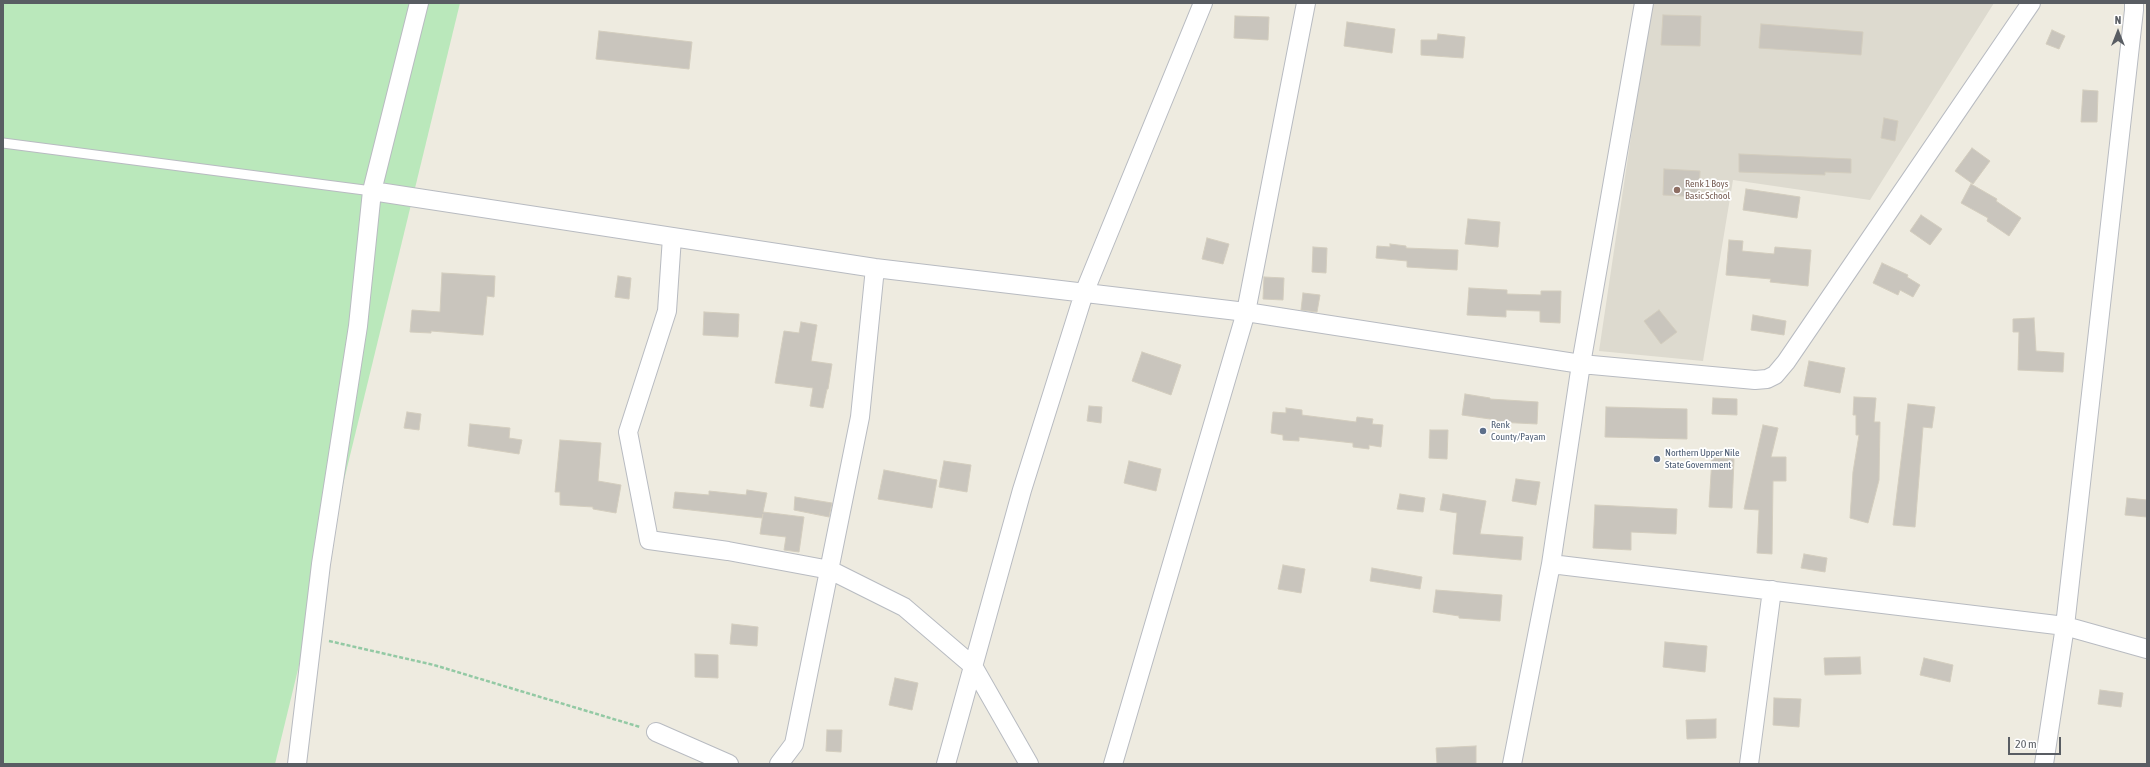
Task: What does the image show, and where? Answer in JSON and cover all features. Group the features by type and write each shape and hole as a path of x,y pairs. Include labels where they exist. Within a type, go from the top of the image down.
{"street":[{"path":"297,764 323,556 358,326 372,192 419,3"},
{"path":"946,764 1022,490 1084,293 1203,3"},
{"path":"1113,764 1246,312 1306,3"},
{"path":"1512,764 1551,564 1581,364 1644,3"},
{"path":"372,192 875,268 1246,312 1581,364 1756,380 1767,379 1775,375 1786,362 2031,3"},
{"path":"2044,764 2064,626 2134,3"},
{"path":"672,237 667,311 628,432 649,540 830,570 904,607 973,666 1029,764"},
{"path":"779,764 794,744 860,417 875,268"},
{"path":"1551,564 2064,626 2147,649"},
{"path":"1749,764 1772,590"},
{"path":"656,732 729,764"}],"lane":[{"path":"3,143 372,192"}],"path":[{"path":"313,637 434,664 656,732"}],"shaded area":[{"name":"Renk 1 Boys Basic School","path":"1651,3 1994,3 1870,200 1733,180 1703,361 1599,351"}],"green space":[{"path":"3,3 460,3 275,764 3,764"}],"building":[{"path":"1663,15 1701,16 1700,46 1661,45"},
{"path":"1235,16 1269,17 1268,40 1234,38"},
{"path":"1347,22 1395,29 1392,53 1344,46"},
{"path":"1761,24 1863,32 1861,55 1759,48"},
{"path":"2052,30 2065,36 2059,49 2046,44"},
{"path":"599,31 692,42 689,69 596,59"},
{"path":"1438,34 1465,37 1463,58 1421,55 1421,40 1437,40"},
{"path":"2083,90 2098,91 2097,122 2081,122"},
{"path":"1884,118 1898,121 1895,141 1881,138"},
{"path":"1972,148 1990,161 1973,184 1955,171"},
{"path":"1739,154 1851,159 1851,173 1825,172 1825,175 1739,172"},
{"path":"1664,169 1700,171 1699,197 1663,195"},
{"path":"1971,184 1997,199 1996,201 2021,218 2009,236 1987,221 1988,218 1961,203"},
{"path":"1746,189 1800,197 1797,218 1743,210"},
{"path":"1921,215 1942,229 1930,245 1910,231"},
{"path":"1468,219 1500,222 1498,247 1465,244"},
{"path":"1207,238 1229,244 1223,264 1202,259"},
{"path":"1729,240 1743,241 1742,251 1774,254 1775,247 1811,250 1808,286 1770,282 1771,279 1726,275"},
{"path":"1390,244 1406,246 1406,248 1458,250 1457,270 1407,267 1407,261 1376,258 1377,246 1390,247"},
{"path":"1313,247 1327,248 1326,273 1312,272"},
{"path":"1882,263 1908,275 1907,277 1920,285 1913,297 1900,290 1898,295 1873,283"},
{"path":"442,273 495,276 494,297 487,296 483,335 431,331 431,333 410,332 412,310 440,312"},
{"path":"618,276 631,278 629,299 615,297"},
{"path":"1264,277 1284,278 1283,300 1263,299"},
{"path":"1469,288 1507,290 1507,294 1541,295 1541,291 1561,291 1560,323 1540,322 1540,311 1506,310 1506,317 1467,315"},
{"path":"1303,293 1320,295 1317,312 1301,310"},
{"path":"1659,310 1677,332 1661,344 1644,321"},
{"path":"704,312 739,314 738,337 703,335"},
{"path":"1753,315 1786,321 1784,335 1751,330"},
{"path":"2034,318 2036,351 2064,353 2063,372 2018,370 2019,332 2013,332 2013,319"},
{"path":"801,322 817,325 811,361 832,364 823,408 810,406 813,388 775,383 784,331 799,333"},
{"path":"1142,352 1181,365 1171,395 1132,381"},
{"path":"1809,361 1845,368 1840,393 1804,386"},
{"path":"1465,394 1490,399 1538,402 1537,424 1497,422 1497,420 1462,415"},
{"path":"1854,397 1876,398 1874,422 1880,422 1879,480 1868,523 1850,518 1853,472 1859,435 1856,435 1856,415 1853,415"},
{"path":"1713,398 1737,399 1737,415 1712,414"},
{"path":"1908,404 1935,407 1932,428 1923,427 1915,527 1893,525"},
{"path":"1089,406 1102,407 1101,423 1087,421"},
{"path":"1606,407 1687,409 1687,439 1605,437"},
{"path":"1286,408 1302,410 1302,415 1356,422 1357,417 1373,419 1372,424 1383,425 1381,447 1369,445 1369,449 1353,447 1353,443 1299,437 1299,441 1283,440 1283,435 1271,433 1273,412 1286,413"},
{"path":"407,412 421,414 419,430 404,428"},
{"path":"470,424 510,428 509,438 522,440 519,454 468,446"},
{"path":"1763,425 1778,428 1771,457 1786,457 1786,481 1773,481 1772,554 1757,553 1759,510 1744,509"},
{"path":"1430,430 1448,430 1447,459 1429,458"},
{"path":"560,440 601,443 598,481 621,485 616,513 593,509 593,507 560,505 560,492 555,492"},
{"path":"1712,458 1734,459 1732,508 1709,507"},
{"path":"944,461 971,465 967,492 939,487"},
{"path":"1129,461 1161,469 1156,491 1124,483"},
{"path":"884,470 937,480 932,508 878,499"},
{"path":"1516,479 1540,482 1536,505 1512,501"},
{"path":"747,490 767,493 763,512 804,517 799,552 784,550 786,537 760,534 763,514 762,518 673,508 675,492 709,495 709,491 746,495"},
{"path":"1400,494 1425,498 1423,512 1397,509"},
{"path":"1443,494 1486,501 1480,534 1523,537 1521,560 1453,554 1457,513 1440,510"},
{"path":"795,497 832,503 829,517 794,510"},
{"path":"2127,498 2147,500 2147,517 2125,515"},
{"path":"1595,505 1677,509 1676,534 1631,532 1631,550 1593,548"},
{"path":"1804,554 1827,558 1825,572 1801,568"},
{"path":"1283,565 1305,569 1301,593 1278,589"},
{"path":"1372,568 1422,577 1420,589 1370,581"},
{"path":"1436,590 1502,595 1500,621 1459,618 1459,616 1433,612"},
{"path":"732,624 758,627 757,646 730,644"},
{"path":"1665,642 1707,646 1705,672 1663,667"},
{"path":"695,654 718,655 718,678 695,677"},
{"path":"1860,657 1861,674 1825,675 1824,658"},
{"path":"1924,658 1953,665 1950,682 1920,675"},
{"path":"895,678 918,683 912,710 889,705"},
{"path":"2100,690 2123,693 2121,707 2098,704"},
{"path":"1774,698 1801,699 1799,727 1773,725"},
{"path":"1716,719 1716,738 1687,739 1686,720"},
{"path":"827,730 842,730 841,752 826,751"},
{"path":"1476,746 1476,764 1437,764 1436,748"}],"place":[{"name":"Renk 1 Boys Basic School","path":"1677,190"},
{"name":"Renk County/Payam","path":"1483,431"},
{"name":"Northern Upper Nile State Government","path":"1657,459"}]}
